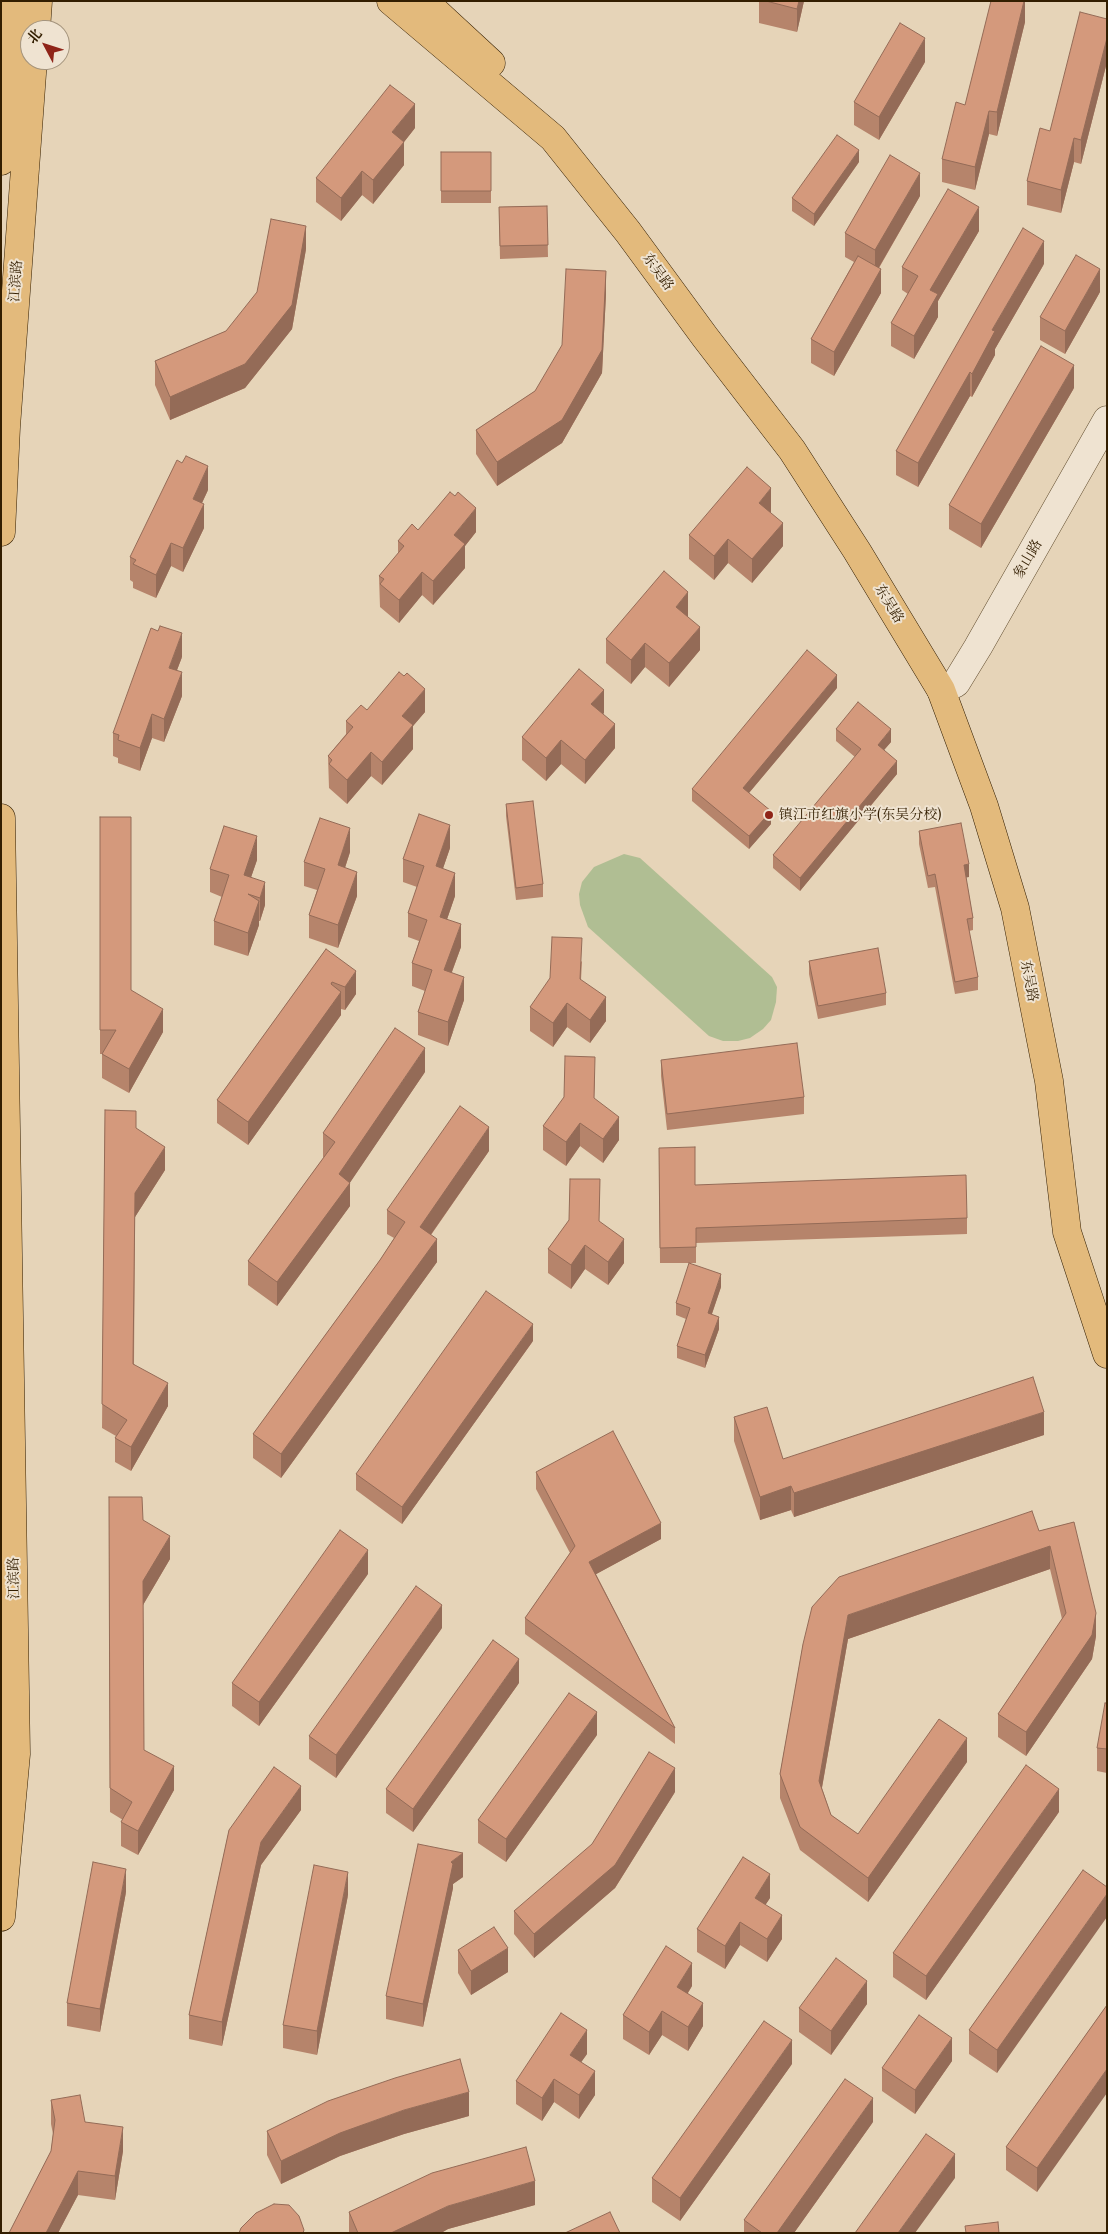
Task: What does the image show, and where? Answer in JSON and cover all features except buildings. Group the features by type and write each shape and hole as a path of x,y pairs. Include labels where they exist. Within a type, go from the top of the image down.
{"main road":[{"path":"1,161 12,1"},
{"path":"37,20 38,1"},
{"name":"东吴路","path":"391,1 553,138 792,450 948,687 1015,908 1049,1081 1067,1232 1107,1354"},
{"name":"东吴路","path":"424,1 566,129 641,222 717,327 805,440 871,542 948,687 999,800 1031,904 1065,1079 1082,1229 1107,1303"},
{"name":"江滨路","path":"1,532 6,427 32,70"},
{"name":"江滨路","path":"1,818 16,1754 1,1917"}],"street":[{"name":"象山路","path":"948,687 1107,420"}],"green space":[{"path":"624,854 640,858 772,977 777,987 776,1002 771,1020 763,1029 750,1038 738,1041 723,1041 709,1036 588,927 580,905 579,894 582,882 594,867"}],"place":[{"name":"镇江市红旗小学(东吴分校)","path":"769,815"}]}
